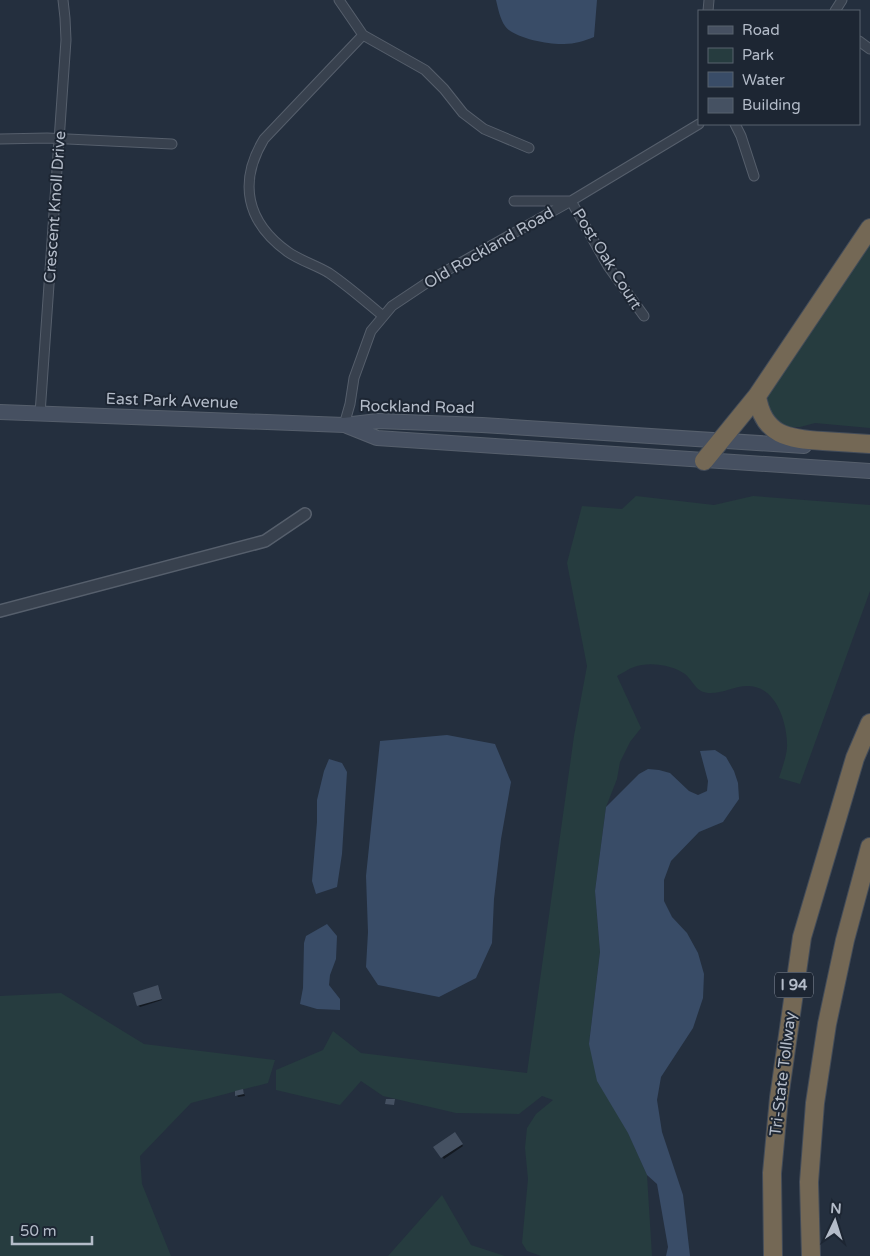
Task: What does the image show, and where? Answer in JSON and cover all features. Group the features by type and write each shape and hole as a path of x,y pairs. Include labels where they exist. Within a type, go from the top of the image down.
{"highway":[{"path":"704,460 757,396 870,228"},
{"path":"757,396 759,410 764,418 776,431 792,438 870,444"},
{"name":"Tri-State Tollway","path":"773,1256 772,1173 778,1098 802,938 855,758 870,723"},
{"name":"I 94","path":"812,1256 809,1182 815,1103 827,1024 845,940 870,847"}],"main road":[{"name":"East Park Avenue","path":"0,412 344,424"},
{"name":"Rockland Road","path":"344,424 378,421 440,423 870,450"},
{"name":"Rockland Road","path":"344,424 377,438 870,471"}],"street":[{"name":"Crescent Knoll Drive","path":"40,414 66,40 66,18 62,0"},
{"path":"339,0 364,35 425,70 444,89 463,113 484,129 529,148"},
{"path":"364,35 264,139 255,154 250,168 250,200 255,214 263,226 272,238 288,252 337,278 383,316"},
{"name":"Old Rockland Road","path":"344,424 350,404 354,378 371,331 392,306 437,276 571,201 698,125"},
{"path":"736,125 754,176"},
{"path":"0,139 60,139 172,144"},
{"path":"514,201 571,201"},
{"name":"Post Oak Court","path":"571,201 608,266 644,316"},
{"path":"0,611 265,540 305,514"}],"green space":[{"path":"870,237 870,428 815,423 800,427 787,427 773,419 768,407 768,380"},
{"path":"636,496 714,505 753,496 870,505 870,591 800,784 779,778 787,748 783,719 774,700 759,688 743,686 706,693 699,690 680,671 668,666 654,664 640,665 617,676 641,728 630,742 620,762 617,779 606,807 595,891 600,952 589,1044 647,1175 652,1256 541,1256 527,1251 522,1243 528,1179 525,1148 527,1128 536,1114 553,1100 542,1096 519,1114 456,1113 383,1096 361,1081 340,1105 276,1090 276,1070 323,1050 333,1031 361,1053 527,1073 574,736 587,666 567,563 582,506 622,509"},
{"path":"61,993 144,1044 275,1060 268,1083 191,1103 140,1156 142,1184 171,1256 0,1256 0,996"},
{"path":"442,1195 471,1245 505,1256 388,1256"}],"water":[{"path":"496,0 597,0 594,37 564,44 541,42 523,37 505,26 500,17"},
{"path":"447,735 495,744 511,782 501,839 494,899 492,943 476,978 439,997 378,985 366,967 368,932 366,876 380,741"},
{"path":"715,750 726,757 734,771 738,783 739,799 723,822 699,832 671,861 664,880 664,901 672,917 687,933 698,953 704,974 703,998 693,1028 661,1077 657,1100 662,1132 683,1195 690,1256 666,1256 668,1247 657,1184 647,1175 628,1133 597,1081 589,1044 600,952 595,891 606,807 639,774 648,769 670,773 689,791 698,795 707,791 708,781 700,751"},
{"path":"329,759 342,763 347,772 342,854 337,887 316,894 312,881 317,800"},
{"path":"327,924 337,936 336,959 330,975 329,985 340,999 340,1010 317,1009 300,1004 303,988 304,943 306,936"}],"building":[{"path":"158,985 162,999 137,1006 133,993"},
{"path":"243,1089 244,1094 235,1096 235,1091"},
{"path":"386,1099 395,1099 394,1105 385,1104"},
{"path":"455,1132 463,1144 441,1158 433,1147"}]}
